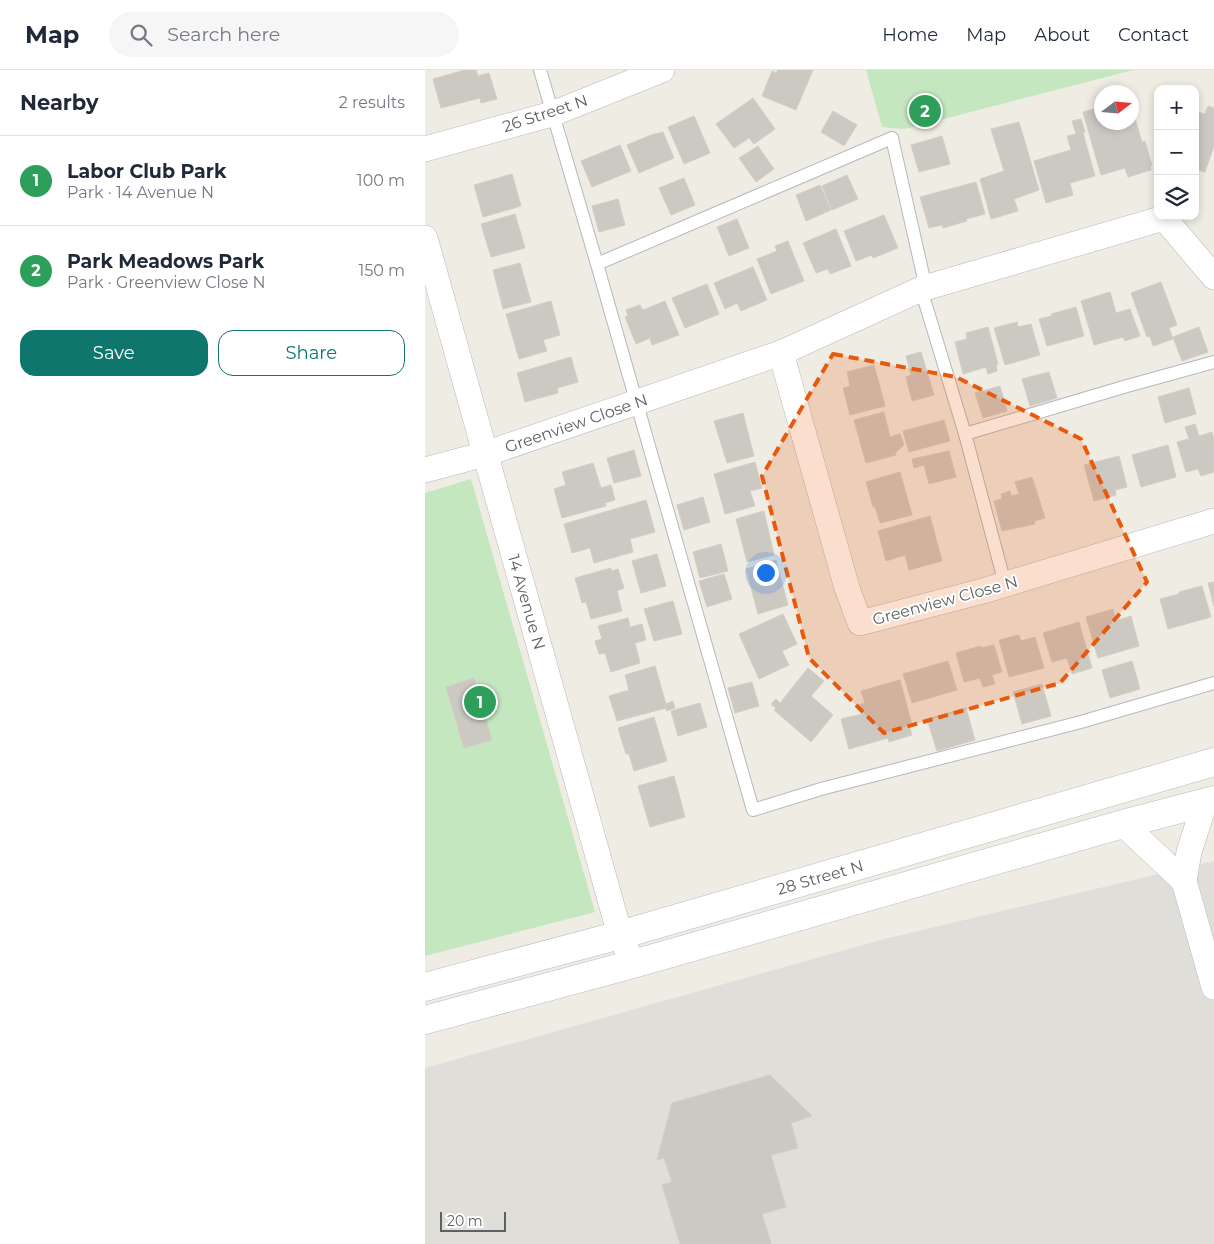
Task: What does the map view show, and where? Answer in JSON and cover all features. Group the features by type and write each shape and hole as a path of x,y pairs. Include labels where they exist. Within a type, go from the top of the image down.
{"main road":[{"name":"28 Street N","path":"425,987 620,935 1214,762"},
{"name":"28 Street N","path":"425,1020 633,964 1209,801"}],"street":[{"name":"26 Street N","path":"425,149 552,114 662,70"},
{"name":"Greenview Close N","path":"425,470 485,454 781,354 924,289 1164,218 1214,277"},
{"name":"14 Avenue N","path":"425,238 620,935 633,964"},
{"name":"Greenview Close N","path":"781,354 847,588 860,623 1005,584 1214,521"},
{"path":"1209,801 1189,852 1185,881 1214,987"},
{"path":"1123,824 1185,881"}],"lane":[{"path":"540,70 753,810 840,784 1081,722 1214,683"},
{"path":"597,264 892,138 924,289 1005,584"},
{"path":"965,434 1214,362"}],"highlighted area":[{"path":"833,354 956,377 1081,439 1147,582 1060,683 884,733 809,658 762,476"}],"shaded area":[{"path":"1214,861 1214,1244 425,1244 425,1068 884,939"}],"green space":[{"path":"866,70 1133,70 905,129 882,127"},
{"path":"471,479 595,912 425,956 425,493"}],"building":[{"path":"465,70 476,70 478,76 489,73 497,99 481,103 480,98 441,108 433,79"},
{"path":"778,70 813,70 796,110 762,96 772,71 776,73"},
{"path":"753,98 775,129 754,144 749,138 734,148 716,124"},
{"path":"1208,106 1214,108 1214,146 1205,172 1199,170 1199,112 1205,114"},
{"path":"1094,109 1094,130 1138,130 1142,142 1145,141 1152,166 1150,166 1151,170 1128,177 1125,168 1101,175 1083,112"},
{"path":"833,111 857,125 844,146 821,132"},
{"path":"694,116 710,153 684,164 668,127"},
{"path":"1081,119 1095,176 1070,183 1073,195 1046,203 1034,161 1071,150 1067,136 1076,134 1072,121"},
{"path":"1019,122 1039,190 1014,199 1018,211 991,219 980,179 1004,171 991,129"},
{"path":"663,132 674,158 639,173 627,145"},
{"path":"942,136 950,164 919,172 911,145"},
{"path":"620,145 631,171 592,187 581,161"},
{"path":"758,146 774,169 756,182 739,158"},
{"path":"512,174 521,206 483,217 474,185"},
{"path":"847,175 858,199 832,210 822,186"},
{"path":"684,178 695,205 671,215 659,188"},
{"path":"976,182 985,214 943,228 942,225 929,228 920,197"},
{"path":"820,185 831,210 806,221 796,195"},
{"path":"618,199 625,225 599,232 592,206"},
{"path":"515,214 525,248 491,257 481,224"},
{"path":"884,215 898,248 873,258 872,255 856,261 844,231"},
{"path":"737,219 749,248 729,256 717,227"},
{"path":"836,229 851,266 830,274 828,269 816,273 803,243"},
{"path":"788,241 804,281 771,294 757,259 777,251 775,246"},
{"path":"520,263 531,302 503,309 493,270"},
{"path":"753,267 767,300 741,311 737,303 725,309 714,283"},
{"path":"1161,282 1177,325 1169,328 1173,339 1153,346 1150,336 1147,337 1131,293"},
{"path":"707,284 719,314 685,328 672,298"},
{"path":"1110,292 1116,313 1130,309 1140,336 1125,341 1123,337 1094,345 1081,301"},
{"path":"551,301 560,335 543,340 547,351 519,359 506,314"},
{"path":"665,301 679,335 652,345 650,338 636,344 625,317 628,316 626,310 640,305 643,310"},
{"path":"1076,307 1084,336 1047,346 1039,319"},
{"path":"1017,322 1018,327 1031,324 1040,355 1005,365 994,328"},
{"path":"988,327 998,364 996,365 997,371 988,374 986,367 963,374 955,342 967,339 966,333"},
{"path":"1199,327 1208,352 1182,361 1173,337"},
{"path":"921,352 934,395 912,401 906,377 911,375 906,356"},
{"path":"571,357 578,382 557,388 558,393 525,402 517,373"},
{"path":"874,365 885,406 850,415 843,388 850,386 847,372"},
{"path":"1049,372 1057,398 1030,406 1022,379"},
{"path":"1000,386 1007,411 983,418 975,393"},
{"path":"1189,388 1196,414 1165,423 1158,397"},
{"path":"884,412 890,437 900,434 904,445 895,453 896,455 866,463 854,420"},
{"path":"743,413 754,456 727,463 714,421"},
{"path":"944,420 950,441 909,452 903,431"},
{"path":"1195,424 1199,436 1212,432 1214,439 1214,472 1201,476 1198,469 1186,472 1177,442 1189,439 1185,427"},
{"path":"1168,445 1176,477 1141,487 1132,455"},
{"path":"634,450 641,476 614,483 607,458"},
{"path":"949,451 956,477 929,484 924,465 914,468 912,459"},
{"path":"1119,456 1127,487 1115,490 1116,495 1094,501 1084,465"},
{"path":"755,462 762,488 750,491 755,506 725,514 714,474"},
{"path":"593,463 601,488 611,485 615,500 605,503 606,506 562,518 554,489 566,485 562,472"},
{"path":"900,472 912,515 880,523 866,482"},
{"path":"1032,477 1045,518 1034,521 1035,524 1002,531 994,501 1002,499 1001,494 1010,491 1011,496 1019,494 1015,482"},
{"path":"703,497 710,522 684,530 677,505"},
{"path":"646,500 655,532 630,539 633,552 594,563 590,548 572,553 564,524"},
{"path":"764,511 774,555 747,562 736,519"},
{"path":"930,516 942,561 909,570 905,555 886,561 878,531"},
{"path":"721,544 728,571 700,578 693,552"},
{"path":"657,554 666,586 641,593 632,561"},
{"path":"776,560 788,605 758,614 746,569"},
{"path":"611,568 611,571 618,569 624,588 617,591 622,611 591,619 586,602 582,603 575,578"},
{"path":"724,574 732,599 707,607 699,581"},
{"path":"1214,582 1214,606 1208,583"},
{"path":"1202,586 1211,617 1168,629 1160,599"},
{"path":"673,601 682,634 654,641 644,609"},
{"path":"1113,609 1116,621 1131,616 1139,646 1098,658 1086,617"},
{"path":"783,614 797,644 782,651 789,665 759,679 739,634"},
{"path":"628,618 630,627 642,624 646,640 635,643 640,663 611,672 605,653 599,654 595,641 602,639 598,626"},
{"path":"1079,622 1092,668 1072,674 1067,658 1052,662 1043,633"},
{"path":"1019,635 1021,641 1035,637 1044,668 1009,677 999,640"},
{"path":"994,645 1002,672 992,675 995,684 983,687 980,678 964,682 956,653 981,646 981,648"},
{"path":"948,661 957,690 912,703 903,674"},
{"path":"1132,661 1140,689 1110,698 1102,670"},
{"path":"655,666 666,704 673,701 675,708 666,711 666,708 617,721 609,696 629,690 625,675"},
{"path":"808,668 824,681 811,696 833,715 811,742 774,710 776,708 771,704 776,699 780,703"},
{"path":"474,678 492,740 464,748 446,687"},
{"path":"900,680 912,725 909,725 912,735 889,742 888,738 849,749 841,719 862,714 859,705 865,703 861,691"},
{"path":"752,682 759,706 735,713 728,688"},
{"path":"1042,684 1051,716 1022,724 1013,692"},
{"path":"700,703 707,727 678,736 671,711"},
{"path":"966,708 975,740 937,751 927,719"},
{"path":"654,717 667,761 634,771 629,754 626,754 618,728"},
{"path":"674,776 685,817 650,827 638,786"},
{"path":"770,1075 812,1116 791,1123 798,1148 771,1155 786,1207 762,1214 771,1244 680,1244 662,1185 672,1182 664,1158 657,1160 672,1103"}],"place":[{"name":"Park Meadows Park","path":"925,111"},
{"name":"Labor Club Park","path":"480,702"}]}
